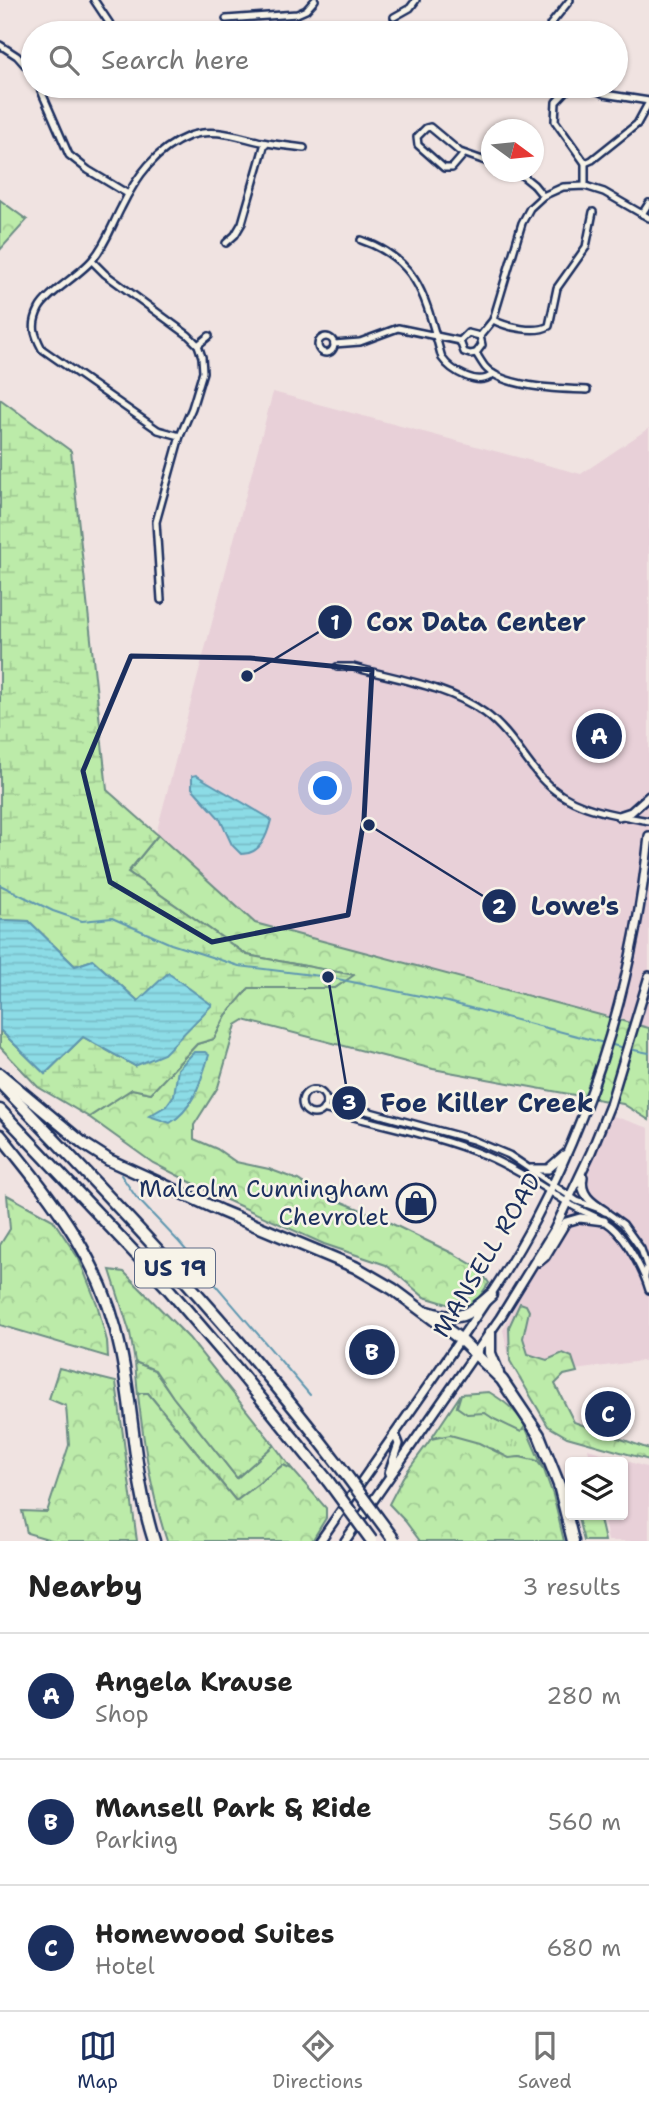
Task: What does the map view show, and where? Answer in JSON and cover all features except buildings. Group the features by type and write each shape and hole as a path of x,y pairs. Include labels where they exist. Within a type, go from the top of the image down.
{"highway":[{"path":"0,1074 78,1139 109,1160 355,1268 393,1289 460,1339 502,1380 525,1412 546,1450 559,1485 573,1541"},
{"name":"US 19","path":"0,1083 114,1202 205,1303 338,1464 395,1541"},
{"name":"US 19","path":"0,1110 173,1294 328,1481 372,1541"},
{"path":"0,1135 68,1222 105,1295 121,1350 140,1489 154,1541"},
{"path":"420,1310 445,1317 460,1317 491,1295"},
{"path":"490,1333 490,1353 502,1380"}],"main road":[{"path":"619,816 631,812 649,796"},
{"name":"MANSELL ROAD","path":"320,1541 491,1295 524,1241 573,1143 619,1009 643,890 649,836"},
{"name":"MANSELL ROAD","path":"345,1541 533,1267 591,1152 619,1080 649,976"},
{"path":"531,1169 541,1171 555,1166 573,1143"},
{"path":"591,1152 581,1184 590,1201 605,1211"},
{"path":"533,1267 545,1257 566,1222 580,1218 604,1221"},
{"path":"383,1487 398,1450 398,1438 395,1434"}],"street":[{"path":"103,0 96,2 108,21"},
{"path":"226,19 297,14 306,10 315,0"},
{"path":"394,17 410,8 416,0"},
{"path":"553,21 570,0"},
{"path":"0,45 21,60"},
{"path":"44,98 69,155 128,194"},
{"path":"560,98 556,102 555,121 585,163 586,186"},
{"path":"585,163 637,124 649,102 626,98"},
{"path":"464,154 452,168 444,168 418,145 417,137 430,127 464,154 481,159"},
{"path":"180,436 158,430 42,349 35,336 33,324 40,305 92,261 108,237 128,194 156,155 190,136 219,132 265,143 304,148"},
{"path":"226,243 236,234 242,223 265,143"},
{"path":"528,182 542,196"},
{"path":"480,336 493,320 522,223 530,208 542,196 563,187 586,186 604,192 649,218"},
{"path":"642,214 649,203"},
{"path":"493,320 508,326 542,329 549,326 557,288 586,247 593,212"},
{"path":"362,240 389,252 411,272 424,295 442,358 452,369 480,381 493,374"},
{"path":"92,261 198,345 202,357 203,372 180,436 156,522 161,600"},
{"path":"334,344 359,342 398,328 460,341"},
{"path":"460,341 468,332 480,336"},
{"path":"198,345 209,336"},
{"path":"460,341 464,352 477,353 482,345 480,336"},
{"path":"477,353 484,367 493,374 533,386 587,390"},
{"path":"337,667 353,667 460,698 485,713 501,728 520,747 542,778 559,794 581,805 649,821"},
{"path":"326,1100 320,1112 310,1114 303,1108 305,1094 312,1090 321,1092 326,1100 473,1140 509,1155 531,1169 551,1188"},
{"path":"323,1109 481,1154 551,1188 616,1231 625,1242 649,1290"},
{"path":"569,1200 605,1211 623,1224 645,1259 645,1278"},
{"path":"625,1242 632,1235"}],"highlighted area":[{"path":"131,656 250,658 372,670 364,819 348,915 212,942 110,882 83,771"}],"shaded area":[{"path":"273,392 581,474 649,428 649,1028 255,923 156,834"},
{"path":"610,1115 649,1128 649,1360 560,1372 509,1358 503,1330"},
{"path":"588,1449 614,1457 590,1457"},
{"path":"628,1461 649,1468 649,1541 608,1541 604,1520 628,1520"}],"green space":[{"path":"0,200 27,220 0,250"},
{"path":"0,399 71,451 107,790 158,835 128,872 247,955 354,975 335,988 249,988 226,1015 214,1039 197,1044 151,1093 132,1089 89,1117 38,1087 0,1047 0,1030 45,1074 83,1037 135,1066 138,1001 93,960 75,966 29,921 0,920"},
{"path":"158,835 255,923 649,1028 649,1120 623,1104 433,1069 244,1020 236,1025 218,1087 194,1125 194,1139 217,1149 236,1162 269,1169 298,1180 315,1191 376,1216 478,1268 489,1283 473,1306 464,1309 424,1297 386,1265 324,1244 153,1163 89,1117 132,1089 151,1093 197,1044 214,1039 226,1015 249,987 335,988 353,975 247,955 128,872"},
{"path":"7,1195 53,1220 79,1259 97,1304 107,1341 108,1357 0,1325 0,1245 10,1229"},
{"path":"110,1270 124,1272 189,1338 274,1445 237,1478 155,1370 135,1362 130,1333"},
{"path":"520,1303 526,1305 529,1311 523,1338 528,1354 547,1360 563,1353 572,1357 577,1372 564,1375 555,1384 574,1422 649,1449 649,1460 567,1437 548,1426 510,1361 509,1327"},
{"path":"135,1362 154,1370 237,1478 274,1445 292,1469 283,1465 236,1501 148,1393 138,1395"},
{"path":"59,1368 116,1382 137,1541 55,1541 27,1533 22,1511 47,1512 69,1445 66,1406 49,1399"},
{"path":"489,1392 505,1402 518,1415 525,1426 521,1432 485,1413 467,1414 457,1407 461,1394"},
{"path":"148,1393 236,1501 283,1465 292,1469 326,1508 326,1518 312,1541 167,1541 149,1469 138,1395"},
{"path":"461,1394 457,1407 485,1412 521,1431 525,1426 544,1470 537,1461 520,1457 509,1459 493,1449 439,1436 431,1439"},
{"path":"450,1435 479,1443 509,1458 520,1457 537,1461 544,1470 553,1495 564,1541 420,1541 389,1504 403,1477 431,1439"},
{"path":"578,1520 600,1520 605,1541 584,1541"}],"water":[{"path":"196,775 271,820 265,838 258,848 241,854 232,845 220,819 192,788 192,776"},
{"path":"0,920 29,921 75,966 93,960 138,1001 168,973 212,1005 164,1054 135,1066 83,1037 45,1074 0,1030"},
{"path":"194,1052 205,1052 209,1055 191,1102 170,1123 149,1116 166,1106 174,1095 178,1069"}],"waterway":[{"path":"0,885 53,911 82,921 112,918 171,944 239,966 328,977 444,1001 604,1043"},
{"path":"609,1044 624,1048"},
{"path":"629,1049 649,1053"},
{"path":"121,1175 136,1197 179,1242 310,1395"}],"place":[{"name":"Cox Data Center","path":"247,676"},
{"name":"Angela Krause","path":"599,736"},
{"name":"Lowe's","path":"369,825"},
{"name":"Foe Killer Creek","path":"328,977"},
{"name":"Malcolm Cunningham Chevrolet","path":"416,1203"},
{"name":"Mansell Park & Ride","path":"372,1352"},
{"name":"Homewood Suites","path":"608,1414"}]}
